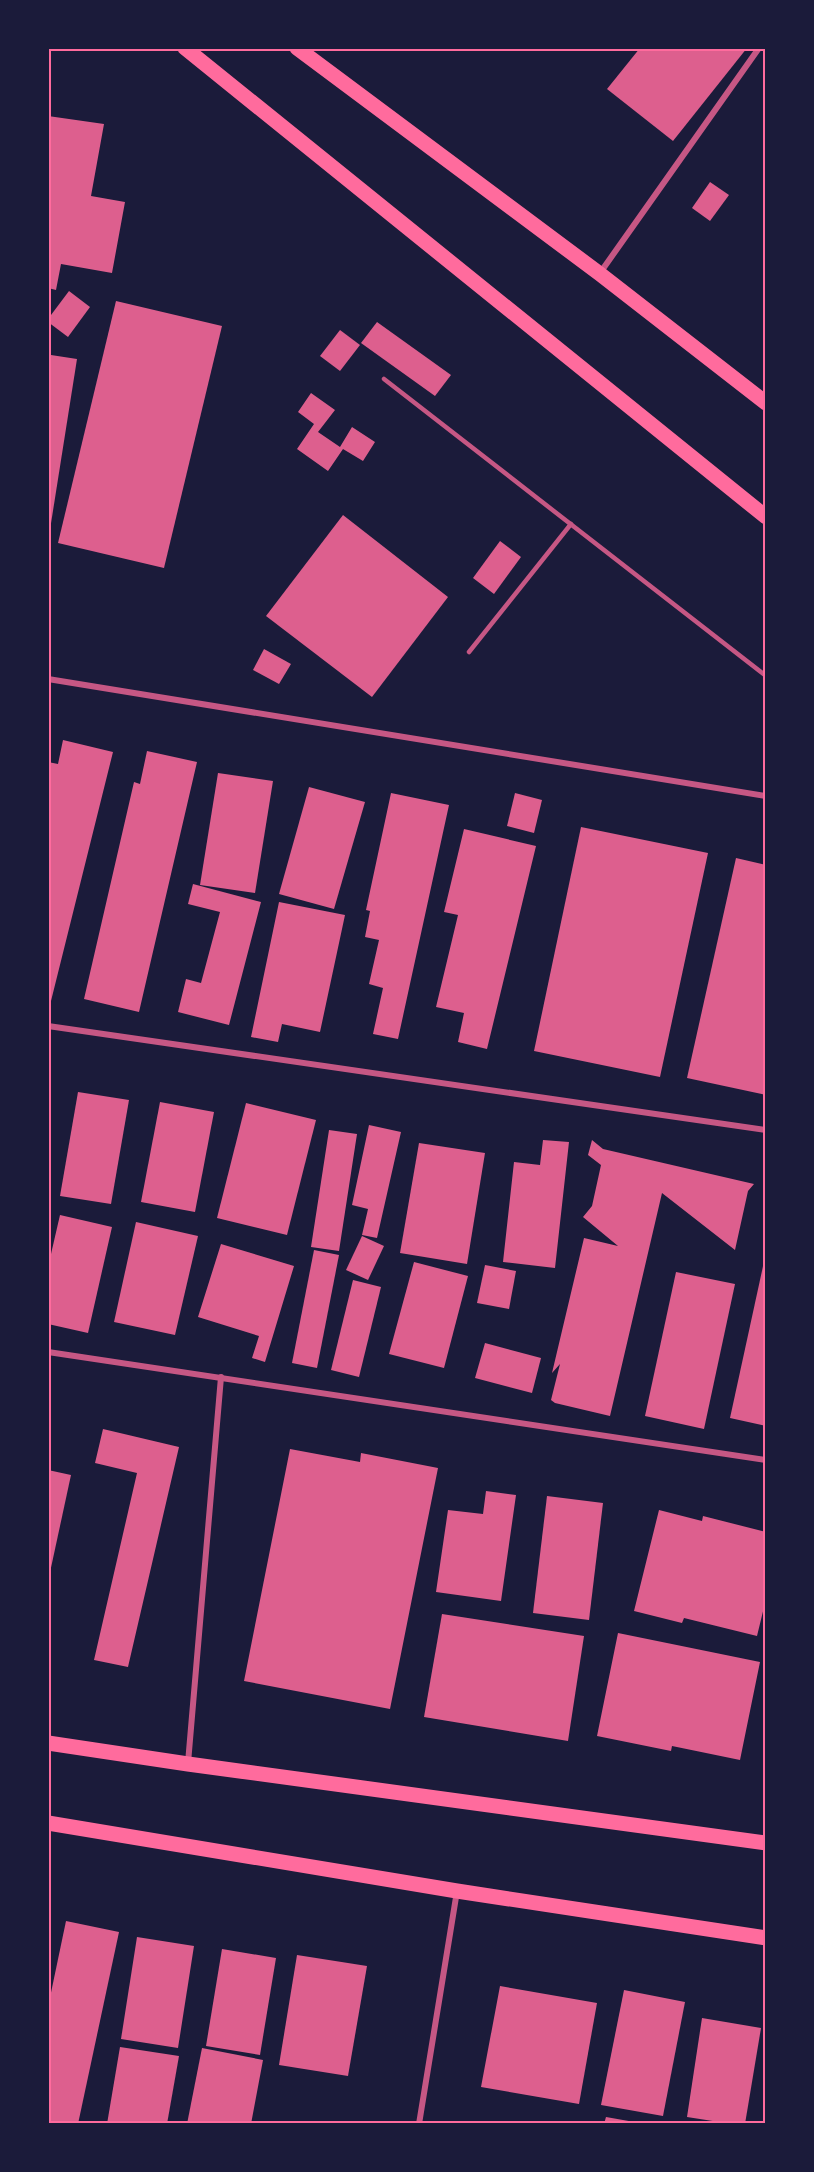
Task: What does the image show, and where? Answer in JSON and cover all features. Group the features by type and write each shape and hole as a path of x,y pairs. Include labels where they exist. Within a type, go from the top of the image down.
{"main road":[{"path":"185,48 766,517"},
{"path":"297,48 600,274 766,404"},
{"path":"48,1743 766,1843"},
{"path":"48,1823 457,1891 766,1938"}],"street":[{"path":"600,274 759,48"},
{"path":"48,679 766,796"},
{"path":"48,1026 766,1130"},
{"path":"48,1352 766,1460"},
{"path":"188,1764 220,1377"},
{"path":"419,2124 457,1891"}],"lane":[{"path":"384,379 766,676"},
{"path":"469,652 571,524"}],"building":[{"path":"640,48 747,48 673,141 607,89"},
{"path":"48,116 104,124 91,196 125,202 112,273 61,264 56,290 48,288"},
{"path":"710,182 729,195 710,221 692,208"},
{"path":"69,291 90,307 68,337 48,322 48,319"},
{"path":"116,301 222,326 164,568 58,543"},
{"path":"377,322 451,375 435,396 361,343"},
{"path":"340,330 360,345 340,371 320,356"},
{"path":"51,355 77,359 49,536 48,377"},
{"path":"311,393 335,410 318,432 340,447 352,427 375,442 363,461 343,449 328,471 297,449 314,424 298,412"},
{"path":"343,515 448,597 372,697 266,616"},
{"path":"500,541 521,557 494,594 473,578"},
{"path":"264,649 291,664 279,684 253,670"},
{"path":"63,740 113,752 51,1001 48,1000 48,762 58,764"},
{"path":"147,751 197,762 139,1012 84,999 134,782 140,784"},
{"path":"218,773 273,781 255,893 200,885"},
{"path":"309,787 365,802 334,909 279,894"},
{"path":"391,793 449,805 398,1039 373,1034 383,988 369,984 379,940 365,937 370,911 366,910"},
{"path":"515,793 542,800 534,833 507,826"},
{"path":"581,827 708,853 660,1077 534,1051"},
{"path":"464,829 536,846 487,1049 458,1042 464,1013 436,1007 458,915 444,912"},
{"path":"736,858 766,865 766,1095 687,1078"},
{"path":"193,884 261,902 229,1025 178,1012 186,979 201,983 220,912 188,904"},
{"path":"279,902 345,915 320,1032 282,1024 278,1042 251,1037"},
{"path":"78,1092 129,1100 111,1204 60,1196"},
{"path":"160,1102 214,1112 195,1212 141,1202"},
{"path":"246,1103 316,1120 287,1235 217,1218"},
{"path":"369,1125 401,1132 377,1238 362,1235 368,1209 352,1205"},
{"path":"329,1130 357,1134 339,1251 311,1247"},
{"path":"543,1140 569,1142 555,1268 503,1262 514,1162 540,1165"},
{"path":"592,1140 603,1149 754,1184 748,1191 735,1250 662,1193 610,1416 555,1403 551,1400 560,1364 552,1373 584,1238 618,1246 583,1217 592,1206 601,1165 588,1155"},
{"path":"419,1143 485,1153 467,1264 400,1253"},
{"path":"60,1215 112,1227 88,1333 48,1324 48,1267"},
{"path":"136,1222 198,1236 175,1335 114,1322"},
{"path":"362,1236 384,1246 368,1280 346,1270"},
{"path":"221,1244 294,1266 265,1362 252,1358 259,1336 198,1317"},
{"path":"314,1250 339,1255 317,1368 292,1363"},
{"path":"766,1257 766,1426 730,1418"},
{"path":"414,1262 468,1276 444,1368 389,1354"},
{"path":"485,1265 516,1271 509,1309 477,1303"},
{"path":"676,1272 735,1284 704,1429 645,1416"},
{"path":"353,1280 381,1287 359,1377 331,1370"},
{"path":"485,1343 541,1358 532,1393 475,1378"},
{"path":"103,1429 179,1447 128,1667 94,1660 137,1473 95,1463"},
{"path":"290,1449 360,1462 361,1453 438,1468 390,1709 244,1681"},
{"path":"48,1470 71,1475 49,1577 48,1577"},
{"path":"486,1491 516,1495 501,1601 436,1592 448,1510 483,1514"},
{"path":"547,1496 603,1503 589,1620 533,1613"},
{"path":"659,1510 702,1521 703,1516 766,1532 766,1599 757,1636 684,1618 682,1623 634,1611"},
{"path":"442,1614 584,1636 568,1741 424,1717"},
{"path":"618,1633 760,1662 740,1760 672,1746 671,1751 597,1736"},
{"path":"66,1921 119,1932 78,2124 48,2124 48,2007"},
{"path":"137,1937 194,1946 178,2048 121,2039"},
{"path":"222,1949 276,1958 260,2055 206,2046"},
{"path":"297,1955 367,1966 348,2076 279,2065"},
{"path":"500,1986 597,2003 579,2104 481,2087"},
{"path":"624,1990 685,2002 663,2116 601,2105"},
{"path":"702,2018 761,2028 745,2124 687,2117"},
{"path":"120,2047 179,2056 167,2124 107,2124"},
{"path":"202,2048 263,2060 251,2124 187,2124"},
{"path":"606,2117 640,2123 640,2124 604,2124"}]}
